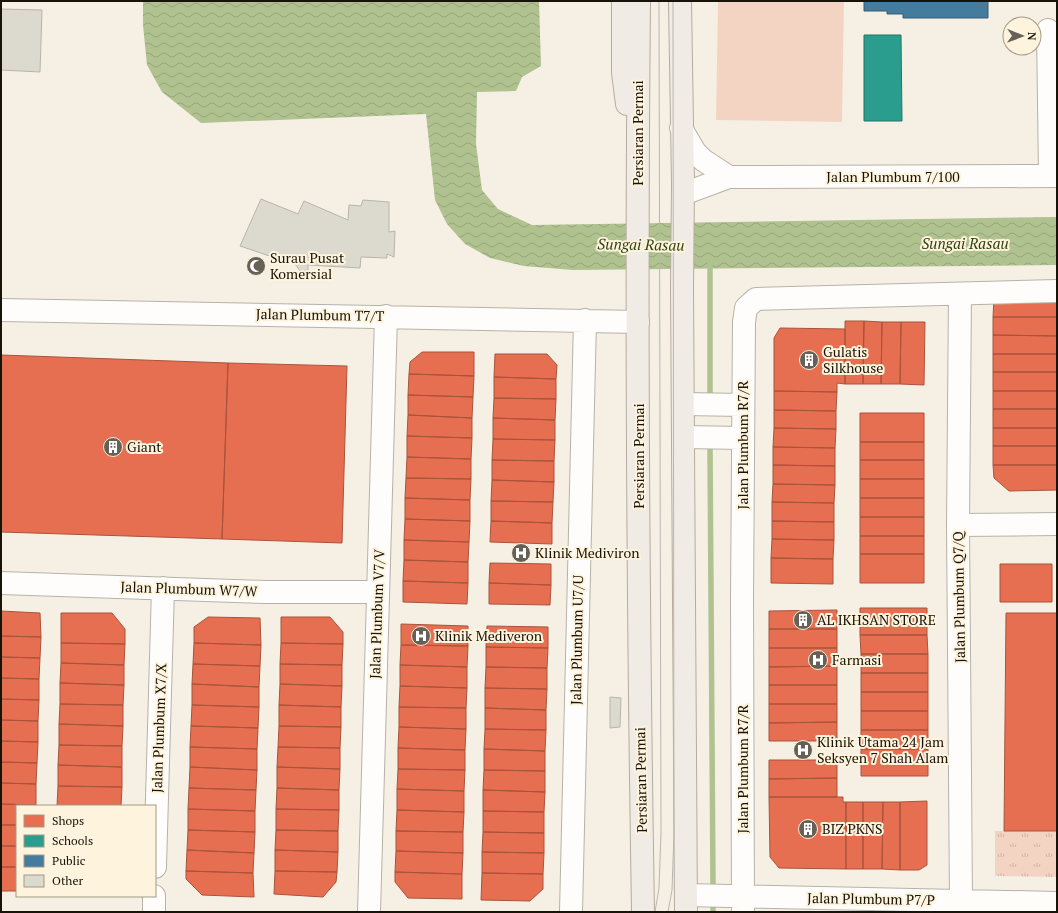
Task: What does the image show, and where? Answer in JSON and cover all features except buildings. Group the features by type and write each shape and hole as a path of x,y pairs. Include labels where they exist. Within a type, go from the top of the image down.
{"main road":[{"path":"623,1 622,73 637,178"},
{"name":"Persiaran Permai","path":"639,1 637,178 640,720 643,912"},
{"path":"680,1 683,198 682,288 686,903"}],"street":[{"path":"1048,30 1053,176"},
{"path":"681,128 695,152 703,160 729,177"},
{"name":"Jalan Plumbum 7/100","path":"729,177 1053,176"},
{"path":"683,198 729,177"},
{"name":"Jalan Plumbum R7/R","path":"743,904 743,405 744,322 746,308 756,299 1057,291"},
{"name":"Jalan Plumbum Q7/Q","path":"960,294 958,525 961,901"},
{"name":"Jalan Plumbum T7/T","path":"1,310 386,316 638,322"},
{"name":"Jalan Plumbum V7/V","path":"368,912 386,316"},
{"name":"Jalan Plumbum U7/U","path":"571,912 585,320"},
{"path":"683,404 743,405"},
{"path":"683,437 743,438"},
{"path":"958,525 1057,524"},
{"name":"Jalan Plumbum W7/W","path":"1,583 265,592 378,592"},
{"name":"Jalan Plumbum X7/X","path":"156,832 163,588"},
{"path":"154,897 154,912"},
{"name":"Jalan Plumbum P7/P","path":"686,903 743,904 961,901 1057,903"}],"green space":[{"path":"718,1 844,1 842,122 716,120"},
{"path":"995,831 1057,831 1057,877 995,876"}],"water":[{"name":"Sungai Rasau","path":"143,1 539,1 541,66 522,77 516,91 477,92 476,144 482,190 498,209 532,225 1057,217 1057,265 573,270 524,266 490,258 465,244 447,224 435,200 426,114 201,123 162,92 147,65 143,25"}],"waterway":[{"path":"710,263 710,395"},
{"path":"710,448 713,884"}],"tram line":[{"path":"655,912 659,888 661,832 659,1"},
{"path":"668,912 672,890 674,833 673,1"}],"place":[{"name":"Surau Pusat Komersial","path":"256,266"},
{"name":"Gulatis Silkhouse","path":"809,360"},
{"name":"Giant","path":"113,447"},
{"name":"Klinik Mediviron","path":"521,553"},
{"name":"AL IKHSAN STORE","path":"803,620"},
{"name":"Klinik Mediveron","path":"421,636"},
{"name":"Farmasi","path":"818,660"},
{"name":"Klinik Utama 24 Jam Seksyen 7 Shah Alam","path":"803,750"},
{"name":"BIZ PKNS","path":"808,829"}]}
